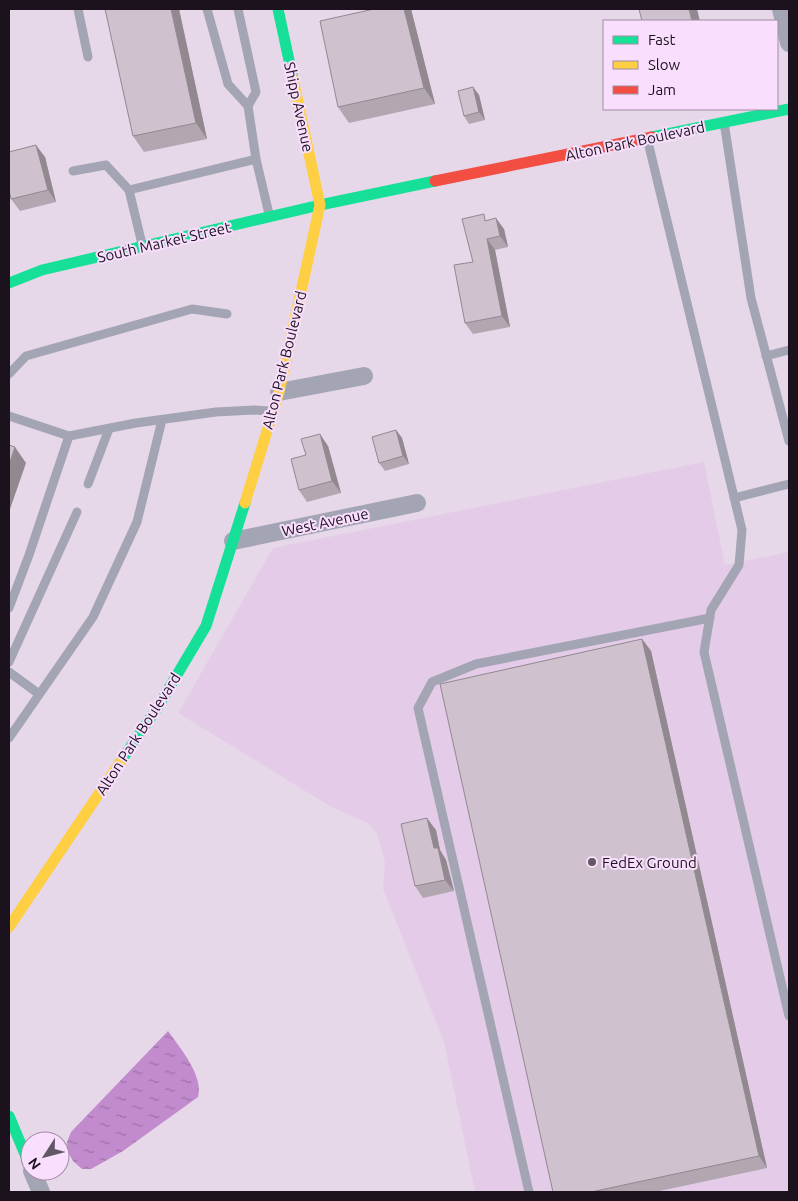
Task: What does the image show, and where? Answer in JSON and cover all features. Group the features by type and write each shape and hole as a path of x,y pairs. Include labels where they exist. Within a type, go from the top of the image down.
{"street":[{"name":"Shipp Avenue","path":"278,9 320,205"},
{"path":"781,9 789,43"},
{"name":"Alton Park Boulevard","path":"9,927 159,706 206,626 279,392 320,205 789,109"},
{"name":"South Market Street","path":"9,283 42,270 320,205"},
{"path":"279,392 364,376"},
{"name":"West Avenue","path":"233,541 417,502"},
{"path":"9,1116 20,1142"}],"lane":[{"path":"78,9 88,57"},
{"path":"207,9 228,84 248,106 256,159 270,217"},
{"path":"238,9 256,92 248,106"},
{"path":"724,122 751,298 789,441"},
{"path":"647,138 742,530 739,565 711,610 704,652 789,1016"},
{"path":"129,190 256,159"},
{"path":"73,171 106,165 129,190 143,247"},
{"path":"9,374 26,356 192,309 227,314"},
{"path":"766,356 789,350"},
{"path":"9,416 69,436 216,412 273,411"},
{"path":"9,738 93,617 137,522 162,420"},
{"path":"88,484 109,429"},
{"path":"9,608 69,436"},
{"path":"734,498 789,484"},
{"path":"9,662 77,512"},
{"path":"529,1192 418,708 432,682 476,664 710,618"},
{"path":"9,672 40,694"}],"shaded area":[{"path":"704,462 725,565 789,552 789,1192 475,1192 444,1042 383,889 385,862 377,834 368,823 333,808 178,713 273,548"}],"water":[{"path":"168,1031 190,1062 198,1080 198,1097 123,1151 91,1169 82,1169 70,1156 71,1132"}],"building":[{"path":"105,9 171,9 196,123 133,136"},
{"path":"374,9 404,9 424,88 338,107 320,21"},
{"path":"639,9 689,9 692,20 642,20"},
{"path":"473,87 479,112 464,116 458,91"},
{"path":"36,145 48,190 11,199 9,190 9,152"},
{"path":"484,214 485,221 496,218 500,236 487,239 502,316 465,323 454,265 473,262 462,219"},
{"path":"396,430 403,456 379,463 372,437"},
{"path":"320,434 332,481 299,490 291,459 306,455 301,439"},
{"path":"9,445 15,447 9,465"},
{"name":"FedEx Ground","path":"642,639 759,1156 591,1192 553,1192 440,684"},
{"path":"427,818 434,848 438,848 445,880 415,886 401,824"}],"traffic: fast":[{"path":"278,9 293,79"},
{"path":"652,137 789,109"},
{"path":"9,283 42,270 320,205 435,181"},
{"path":"121,761 159,705 206,626 245,503"},
{"path":"9,1116 20,1142"}],"traffic: slow":[{"path":"245,503 279,392 320,205 293,79"},
{"path":"9,927 121,761"}],"traffic: jam":[{"path":"435,181 652,137"}],"place":[{"name":"FedEx Ground","path":"592,862"}]}
